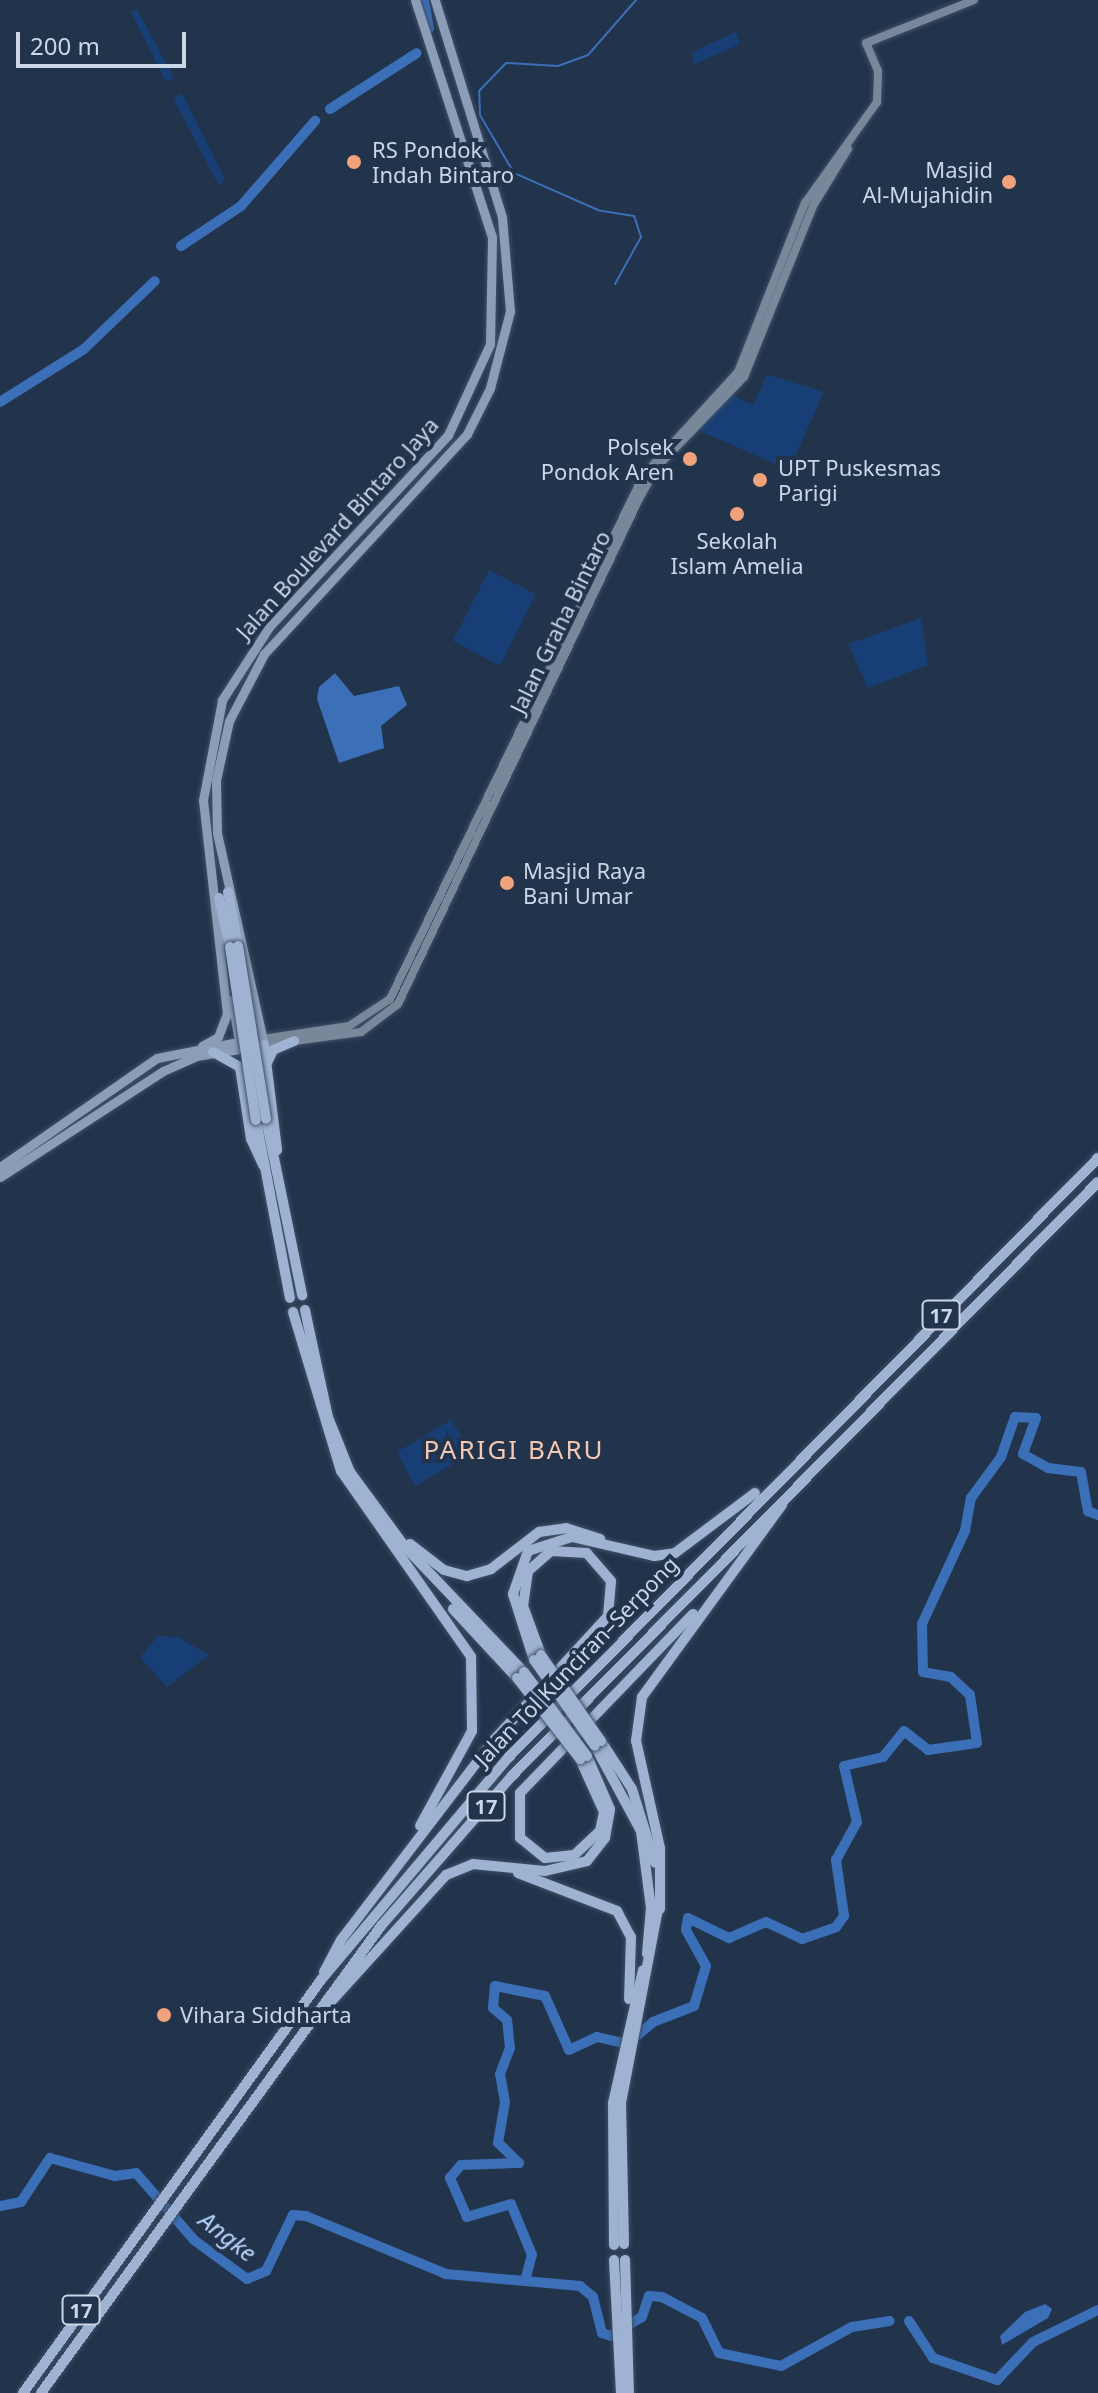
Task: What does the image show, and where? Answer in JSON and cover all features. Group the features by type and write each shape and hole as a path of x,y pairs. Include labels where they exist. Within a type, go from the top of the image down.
{"highway":[{"path":"224,895 261,1119 302,1295"},
{"path":"267,1067 273,1050 294,1041"},
{"path":"263,1042 290,1298"},
{"path":"213,1052 240,1067 251,1139 278,1188"},
{"name":"Jalan Tol Kunciran–Serpong","path":"23,2393 139,2226 321,1980 509,1757 791,1464 1094,1162"},
{"name":"Jalan Tol Kunciran–Serpong","path":"41,2393 182,2192 381,1926 512,1776 826,1451 1098,1182"},
{"path":"293,2042 434,1885 461,1867 485,1864 545,1871 587,1861 605,1838 610,1809 584,1758 520,1675 387,1525 338,1447 305,1310"},
{"path":"293,1312 330,1447 389,1540 460,1635 476,1680 463,1755 398,1862"},
{"path":"631,2022 660,1909 660,1848 639,1764 637,1718 650,1680 826,1451"},
{"path":"660,1909 643,1815 538,1658 513,1594 528,1551 572,1537 630,1551 675,1553 695,1543 791,1464"},
{"path":"387,1525 456,1575 491,1569 553,1528 630,1551"},
{"path":"389,1540 520,1675"},
{"path":"321,1980 341,1940 494,1740 608,1616 611,1581 587,1553 551,1551 528,1571 523,1606 538,1658"},
{"path":"584,1758 604,1812 600,1831 574,1855 545,1858 520,1838 520,1793 727,1577"},
{"path":"598,1744 629,1799 649,1868 647,1954 623,2062 609,2151 619,2244"},
{"path":"485,1864 587,1894 617,1911 633,1955 631,2022"},
{"path":"621,2393 616,2317 620,2260 628,2309 629,2393"}],"main road":[{"name":"Jalan Boulevard Bintaro Jaya","path":"224,895 203,800 222,700 255,643 456,423 490,344 495,256 421,32 415,0"},
{"name":"Jalan Boulevard Bintaro Jaya","path":"224,895 216,780 237,700 274,642 467,434 506,335 509,255 440,26 435,0"},
{"path":"875,37 974,0"},
{"path":"421,32 440,26"},
{"name":"Jalan Graha Bintaro","path":"874,57 866,43 875,37"},
{"name":"Jalan Graha Bintaro","path":"367,1025 398,1004 458,865 550,672 649,479 744,377 770,306 813,206 878,99 875,37"},
{"path":"495,256 509,255"},
{"path":"202,1046 224,1027 224,895"},
{"path":"224,895 247,943 263,1042"},
{"path":"225,974 240,1044"},
{"path":"263,1042 367,1025"},
{"path":"0,1167 157,1058 202,1046 294,1041 367,1025"},
{"path":"0,1177 163,1071 240,1044"}],"shaded area":[{"path":"137,9 174,78 166,82 131,12"},
{"path":"736,32 740,44 695,64 692,52"},
{"path":"182,93 225,179 219,186 173,98"},
{"path":"767,374 824,392 789,470 698,430 732,395 753,405"},
{"path":"489,570 536,594 500,666 453,641"},
{"path":"921,618 928,665 868,688 848,644"},
{"path":"335,673 354,696 399,686 407,705 381,726 384,748 339,763 317,699 319,687"},
{"path":"451,1420 472,1453 415,1486 397,1452"},
{"path":"158,1636 178,1637 209,1655 167,1687 140,1657"},
{"path":"1045,2304 1052,2309 1048,2318 1002,2345 1000,2336 1025,2312"}],"waterway":[{"path":"424,0 429,29"},
{"path":"615,284 641,237 634,216 598,210 514,173 480,115 479,91 506,63 558,66 588,55 636,0"},
{"path":"330,109 417,53"},
{"path":"181,246 241,206 315,121"},
{"path":"0,402 84,349 155,281"},
{"path":"526,2277 532,2255 511,2204 467,2217 450,2178 461,2165 519,2163 498,2143 505,2102 500,2074 510,2048 507,2020 493,2008 495,1986 545,1996 569,2050 597,2037 627,2044 653,2022 694,2006 706,1966 686,1930 688,1918 729,1938 766,1922 802,1939 836,1927 844,1916 836,1860 857,1822 844,1766 883,1757 904,1731 928,1750 977,1743 970,1695 951,1677 923,1672 922,1624 965,1531 971,1498 1001,1457 1015,1417 1036,1418 1023,1454 1048,1468 1081,1472 1088,1511 1098,1515"},
{"name":"Angke","path":"0,2206 21,2202 50,2158 115,2176 136,2173 194,2240 247,2279 266,2271 293,2215 306,2216 446,2274 580,2286 593,2297 602,2333 611,2336 642,2317 649,2296 662,2297 702,2318 719,2353 781,2366 852,2327 890,2321"},
{"path":"909,2321 933,2358 997,2380 1033,2342 1098,2310"}],"place":[{"name":"RS Pondok Indah Bintaro","path":"354,162"},
{"name":"Masjid Al-Mujahidin","path":"1009,182"},
{"name":"Polsek Pondok Aren","path":"690,459"},
{"name":"UPT Puskesmas Parigi","path":"760,480"},
{"name":"Sekolah Islam Amelia","path":"737,514"},
{"name":"Masjid Raya Bani Umar","path":"507,883"},
{"name":"Vihara Siddharta","path":"164,2015"}],"district":[{"name":"PARIGI BARU","path":"514,1450"}]}
